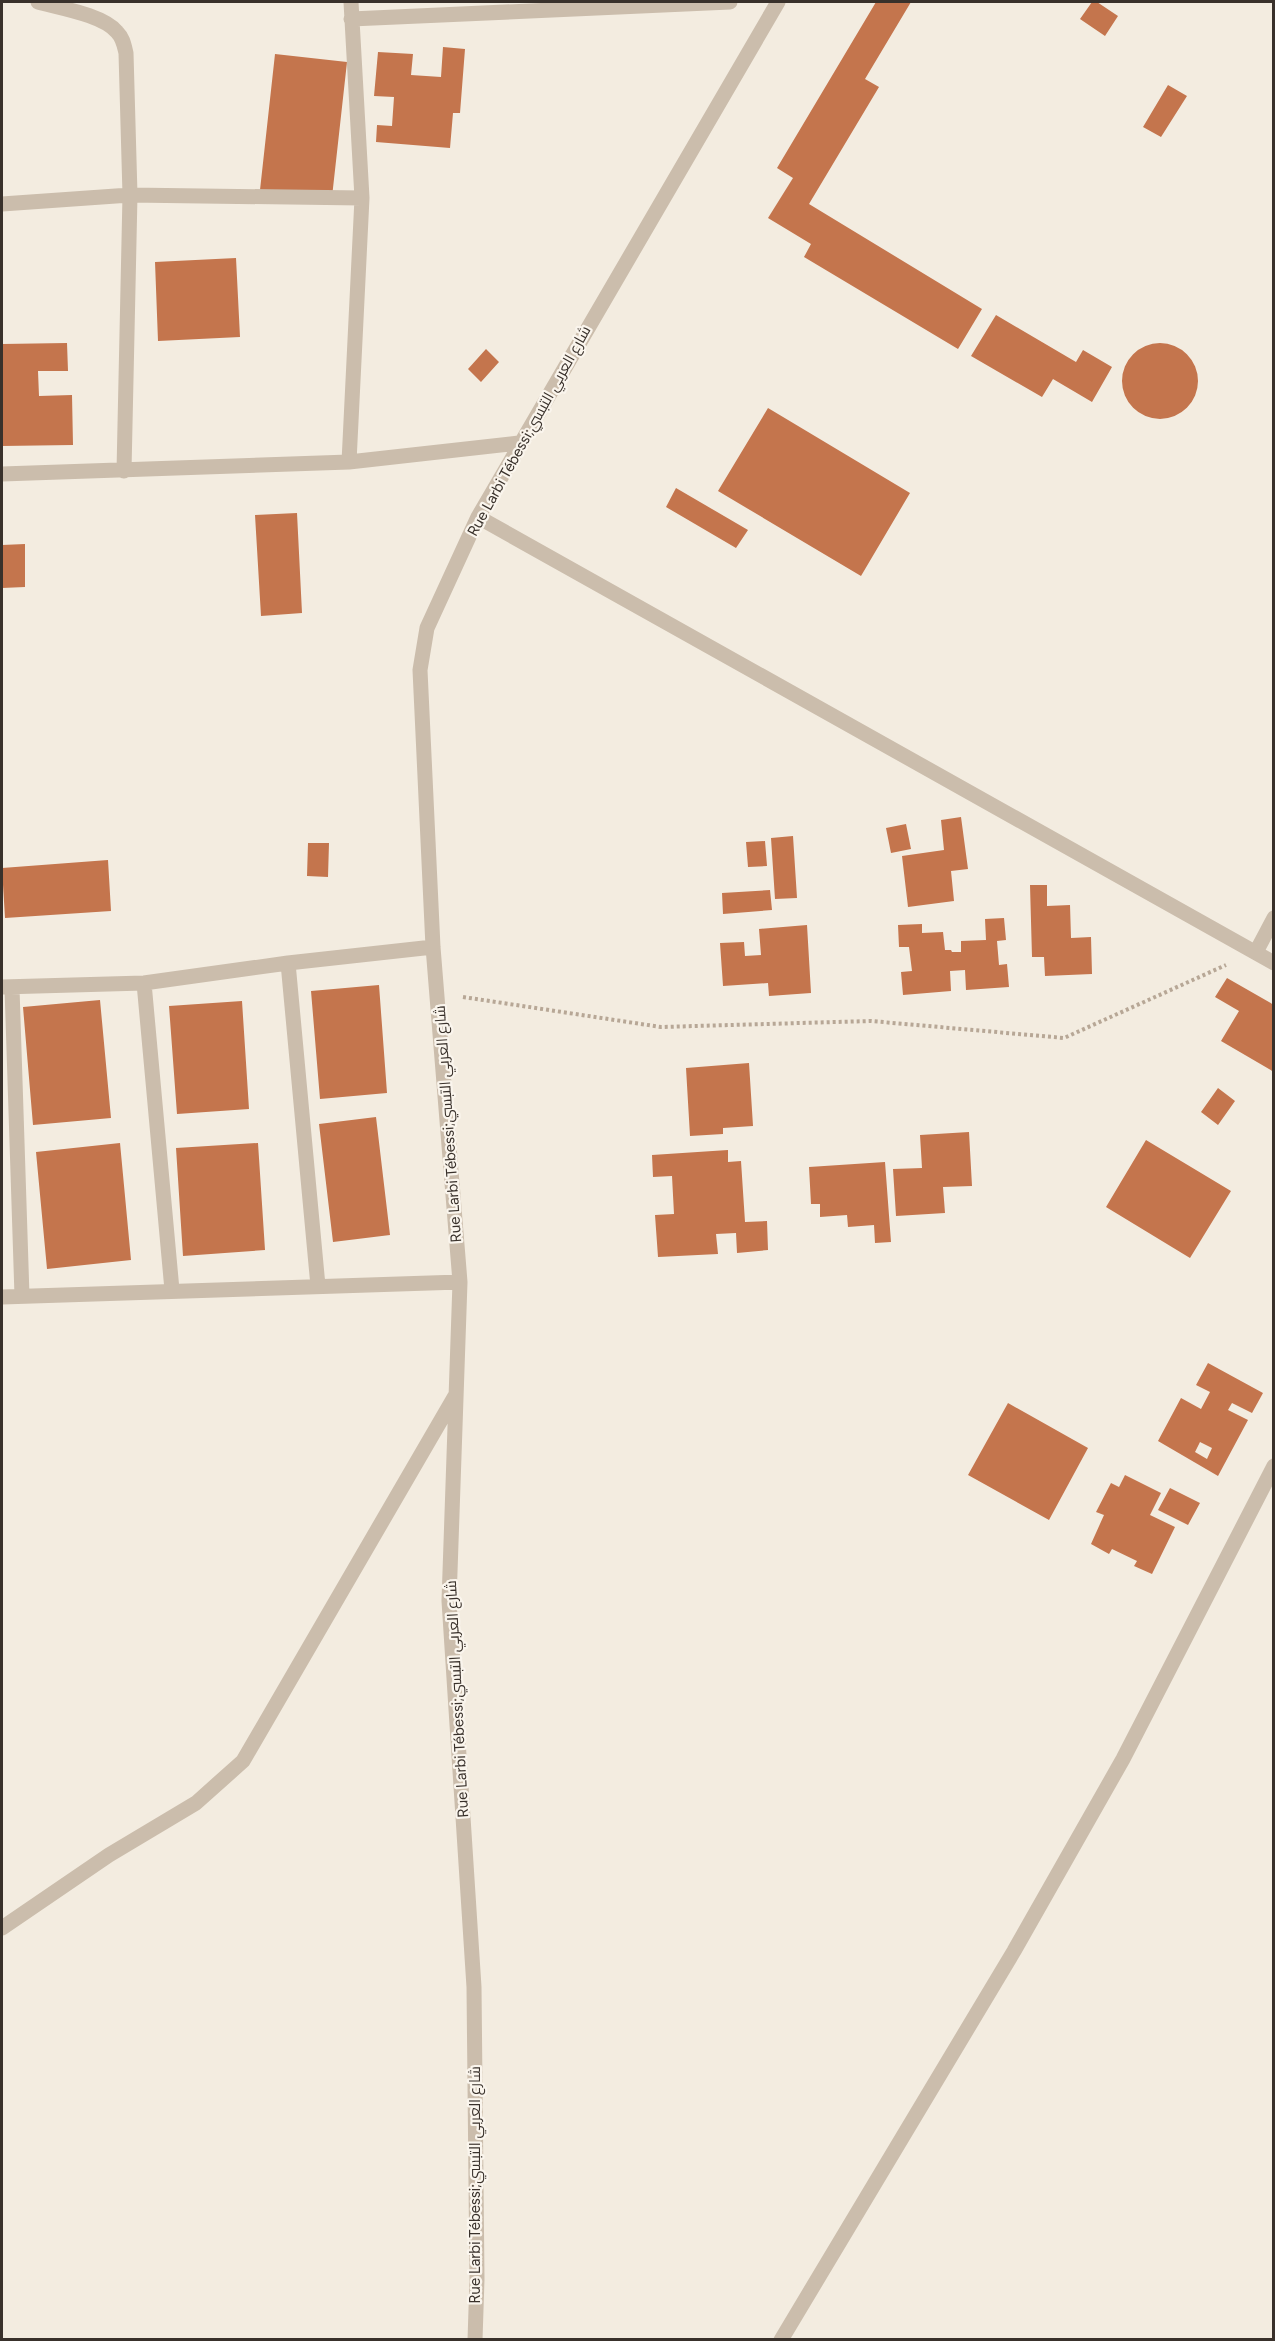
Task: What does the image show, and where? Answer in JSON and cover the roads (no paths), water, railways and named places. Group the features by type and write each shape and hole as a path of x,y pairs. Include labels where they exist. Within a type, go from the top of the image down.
{"street":[{"path":"39,2 104,21 123,38 126,53 130,195 124,471"},
{"path":"349,462 362,198 351,2"},
{"path":"351,19 730,2"},
{"name":"Rue Larbi Tébessi;شارع العربي التبسي","path":"474,2340 477,2279 474,1987 449,1601 460,1282 433,947 420,670 427,628 478,517 519,443 778,2"},
{"path":"2,204 130,195 362,198"},
{"path":"2,474 349,462 519,443"},
{"path":"478,517 1274,963"},
{"path":"1256,952 1274,918"},
{"path":"22,1296 7,987 144,983 288,963 433,947"},
{"path":"288,963 318,1286"},
{"path":"144,983 172,1290"},
{"path":"2,1297 460,1282"},
{"path":"2,1928 109,1854 196,1803 243,1761 456,1394"},
{"path":"781,2340 1014,1951 1123,1759 1274,1466"}]}
